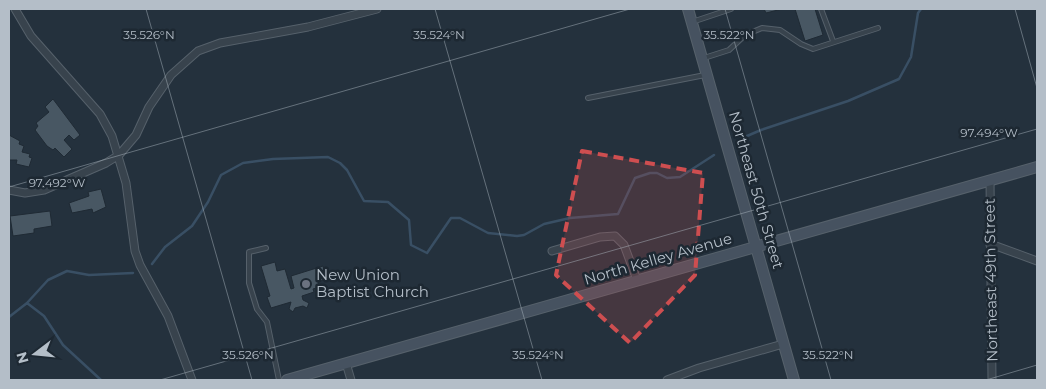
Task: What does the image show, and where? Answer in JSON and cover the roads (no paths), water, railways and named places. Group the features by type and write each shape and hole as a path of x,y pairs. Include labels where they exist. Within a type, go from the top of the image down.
{"street":[{"path":"15,9 31,36 100,114 119,154 130,199 136,252 140,265 168,316 192,380"},
{"path":"9,190 25,193 44,190 106,163 119,154 136,136 150,107 171,75 198,51 220,43 302,29 377,9"},
{"name":"Northeast 50th Street","path":"688,9 794,380"},
{"name":"North Kelley Avenue","path":"287,380 1037,166"},
{"name":"Northeast 49th Street","path":"990,180 992,380"},
{"path":"552,251 600,237 615,236 624,244 637,280"},
{"path":"990,246 996,246 1037,261"},
{"path":"667,380 699,368 784,344"},
{"path":"346,363 351,380"}],"lane":[{"path":"692,22 730,9"},
{"path":"821,9 833,41"},
{"path":"703,59 729,50 745,35 762,28 780,30 806,48 819,47 878,28"},
{"path":"588,98 707,74"},
{"path":"266,248 249,252 248,279 257,309 267,322 280,380"}],"waterway":[{"path":"740,139 761,130 848,101 899,79 911,57 918,13 921,9"},
{"path":"152,264 165,247 192,226 208,202 221,175 243,163 273,159 328,157 340,163 347,170 364,201 388,202 409,220 411,245 427,253 451,218 460,218 488,233 517,236 524,235 544,224 570,218 618,214 635,178 650,173 657,173 667,178 680,177 714,155"},
{"path":"9,317 27,303 48,280 67,271 89,275 133,273"},
{"path":"27,303 44,316 63,345 101,380"}],"place":[{"name":"New Union Baptist Church","path":"306,284"}]}
